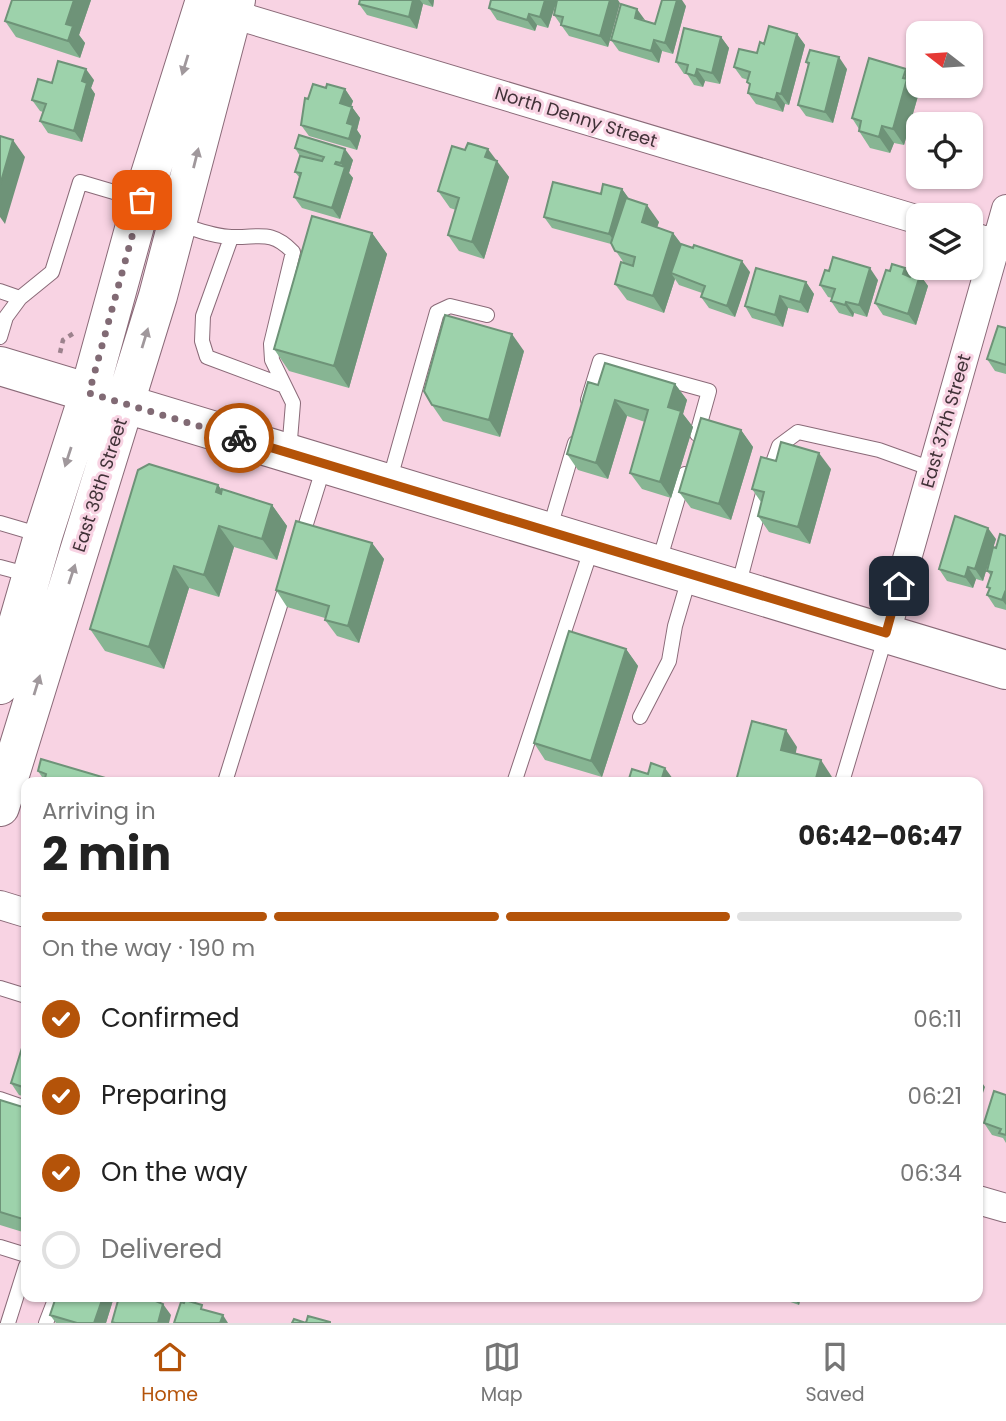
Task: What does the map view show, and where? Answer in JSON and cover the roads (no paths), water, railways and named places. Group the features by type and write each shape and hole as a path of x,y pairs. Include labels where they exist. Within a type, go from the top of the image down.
{"main road":[{"path":"0,685 15,571 43,536 89,393 142,200 213,4"},
{"name":"East 38th Street","path":"0,807 179,224 213,4"},
{"path":"0,366 1006,670"}],"street":[{"name":"North Denny Street","path":"213,4 906,216"},
{"name":"East 37th Street","path":"886,633 991,242 1006,209"},
{"path":"0,905 21,911"},
{"path":"983,1201 1006,1208"}],"lane":[{"path":"0,337 6,317 20,298 52,272 80,182 142,200"},
{"path":"179,224 230,238 261,234 284,242 293,252 271,344 272,360 293,403 307,459 294,563 227,777"},
{"path":"230,238 204,316 202,341 207,357 282,385"},
{"path":"0,291 20,298"},
{"path":"388,483 438,312 450,306 487,315"},
{"path":"548,533 600,361 709,391 692,451 674,570 675,625 669,660 639,717"},
{"path":"738,589 766,482 779,446 798,432 878,450 932,469"},
{"path":"0,523 43,536"},
{"path":"516,777 592,546"},
{"path":"843,777 886,633"},
{"path":"0,988 21,994"},
{"path":"0,1099 21,1106"},
{"path":"0,1247 21,1253"},
{"path":"8,1323 21,1282"},
{"path":"0,1293 16,1297"},
{"path":"46,1323 54,1302"}]}
